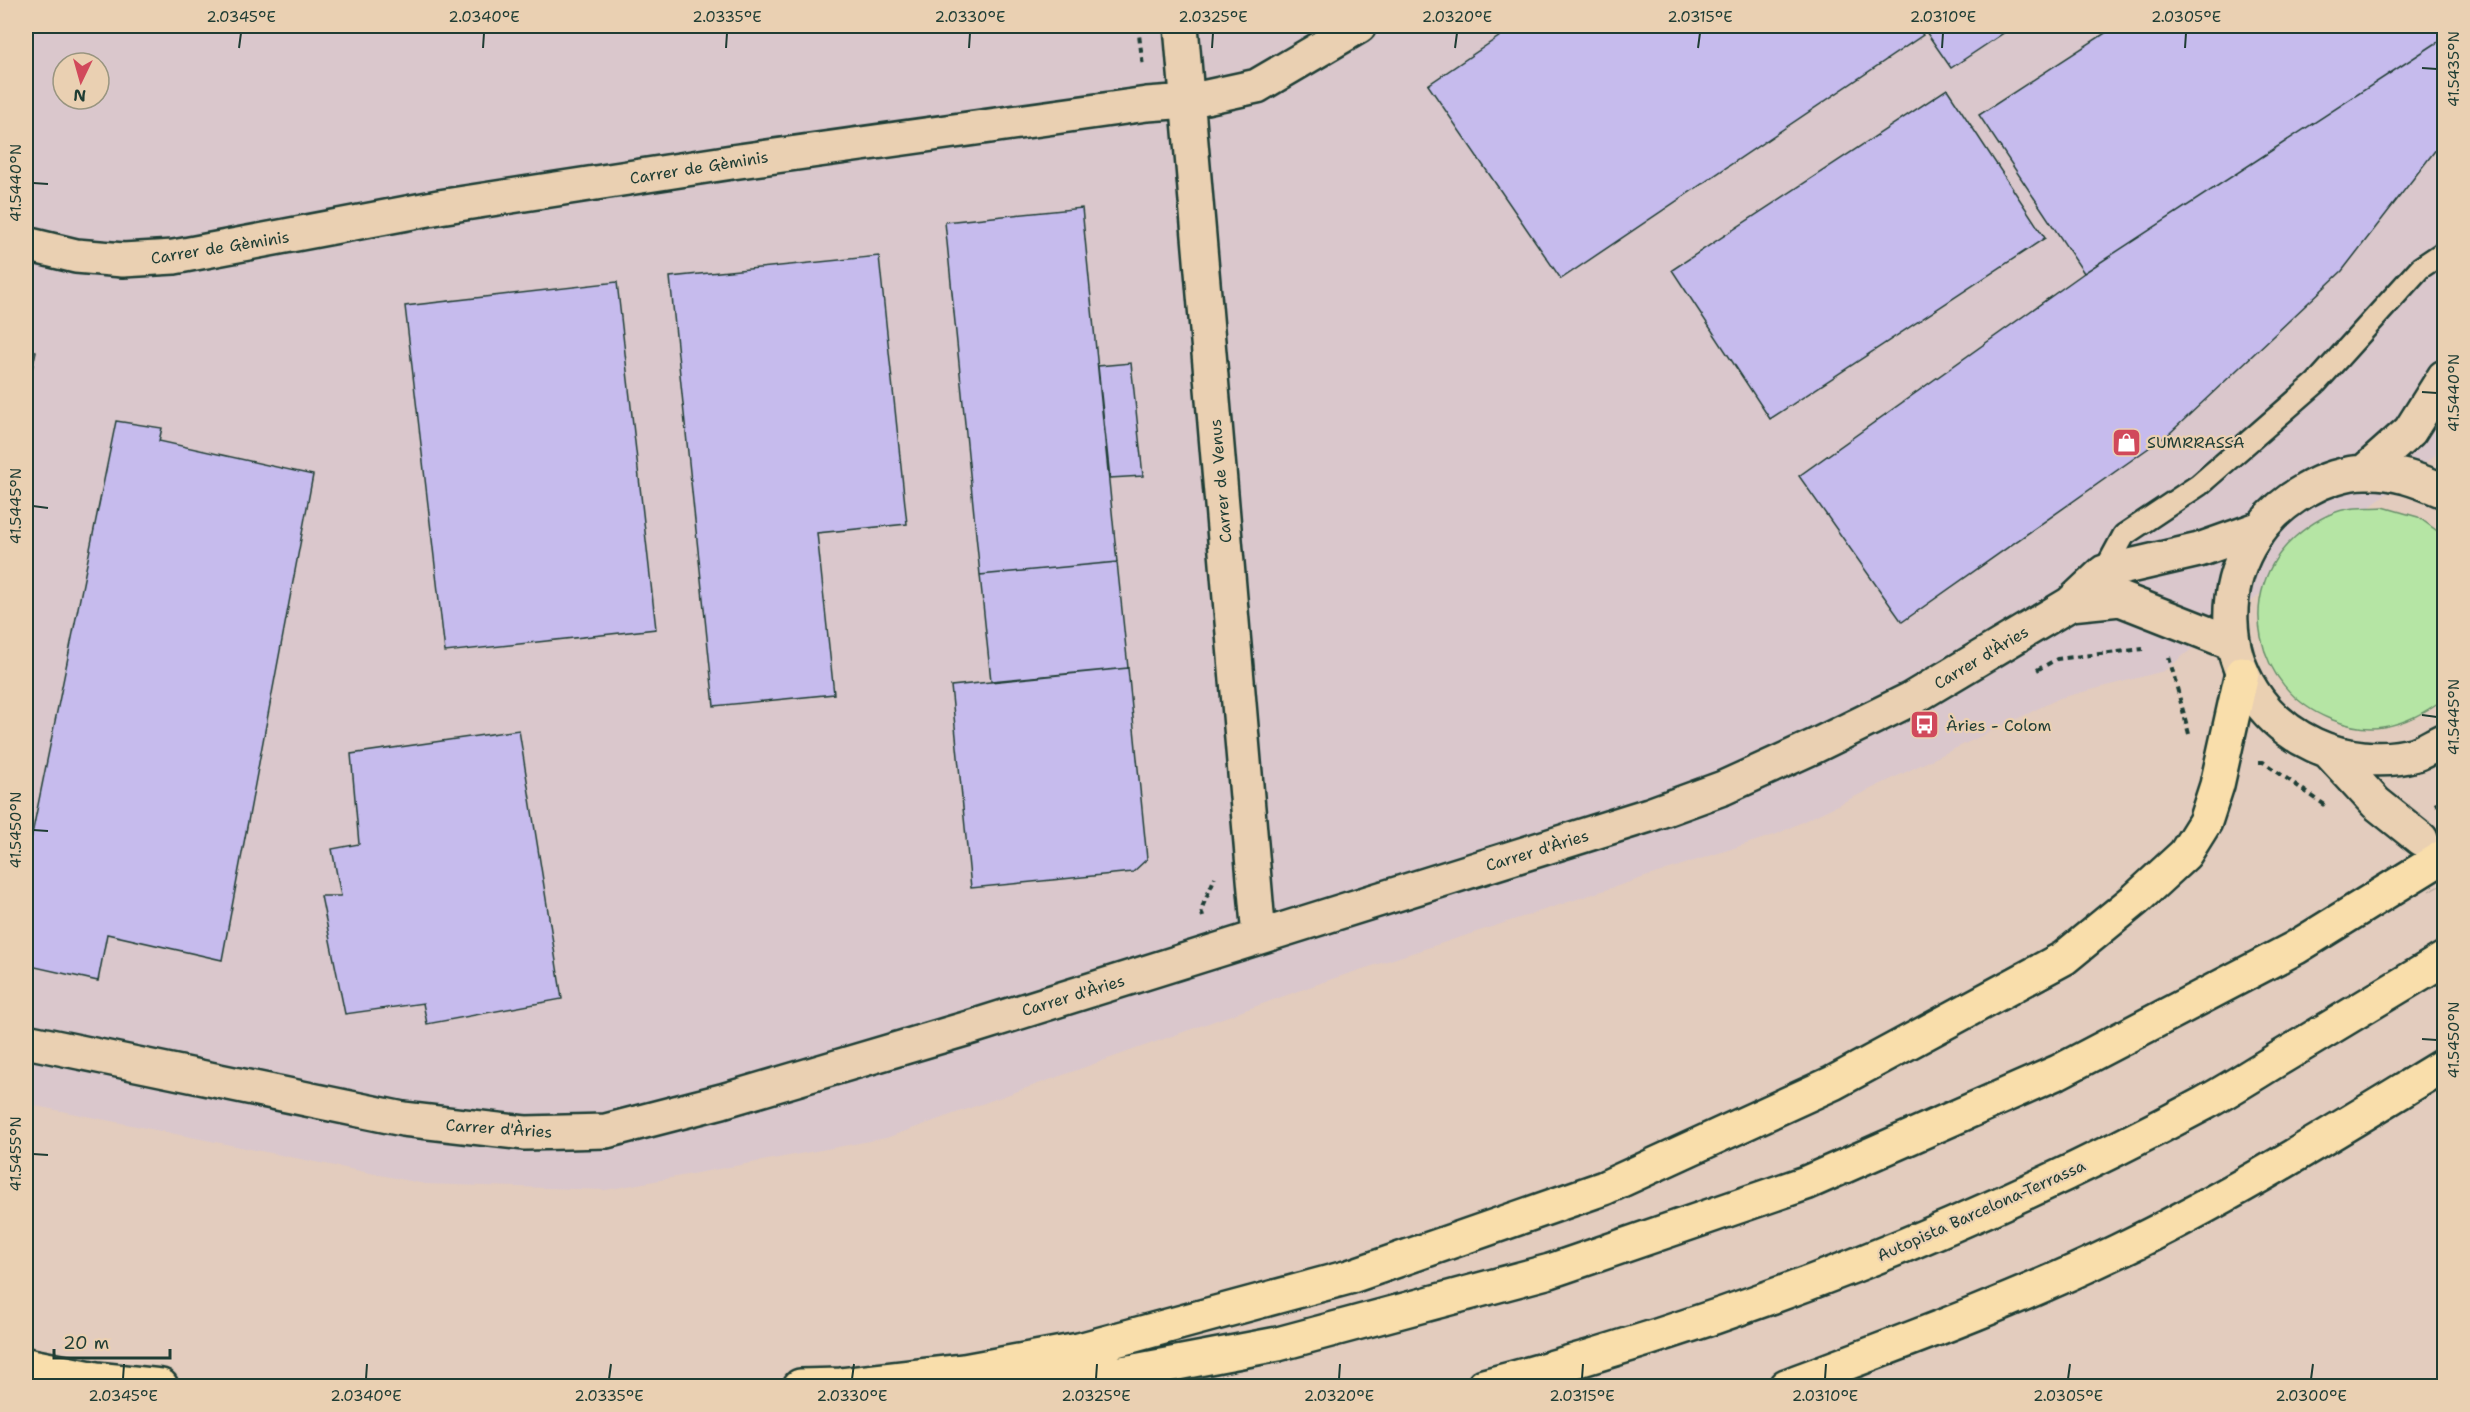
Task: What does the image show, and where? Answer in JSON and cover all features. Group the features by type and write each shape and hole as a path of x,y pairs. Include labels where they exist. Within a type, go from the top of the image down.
{"highway":[{"path":"800,1386 841,1385 964,1371 1079,1350 1349,1277 1604,1188 1833,1083 2064,958 2136,899 2185,854 2205,822 2217,785 2224,757 2237,658"},
{"path":"1022,1386 1135,1371 1278,1344 1550,1271 1806,1183 2058,1072 2295,948 2425,841"},
{"name":"Autopista Barcelona-Terrassa","path":"1484,1386 1558,1367 1752,1303 1938,1232 2069,1173 2205,1103 2445,959"},
{"path":"1786,1386 1977,1313 2118,1251 2256,1179 2445,1065"},
{"path":"26,1365 96,1378 161,1386"}],"street":[{"name":"Carrer de Venus","path":"1181,26 1259,937"},
{"name":"Carrer de Gèminis","path":"26,244 76,256 111,259 174,257 474,202 732,162 1147,104 1188,101 1257,86 1359,26"},
{"path":"2365,471 2410,431 2445,377"},
{"path":"2445,491 2410,476 2365,471 2324,480 2288,500 2258,530 2239,565 2230,603 2237,658 2257,700 2277,722 2302,740 2330,753 2373,760 2416,754 2445,740"},
{"path":"2104,572 2199,550 2258,530"},
{"name":"Carrer d'Àries","path":"26,1041 403,1119 525,1132 606,1131 722,1101 1209,953 1649,815 1723,788 1911,699 2070,604 2104,572"},
{"name":"Carrer d'Àries","path":"2070,604 2120,599 2237,658"},
{"path":"2330,753 2376,803 2425,841"}],"lane":[{"path":"2104,572 2124,535 2199,485 2316,383 2420,268 2445,252"}],"path":[{"path":"1138,26 1147,104"},
{"path":"2166,646 2193,753 2263,762 2329,808"},
{"path":"2028,675 2057,659 2145,649"},
{"path":"2425,841 2445,800"},
{"path":"1209,953 1201,910 1216,871"}],"shaded area":[{"path":"26,26 2444,26 2444,448 2164,671 2060,698 1777,834 1332,979 886,1138 606,1190 425,1184 26,1104"}],"green space":[{"path":"2383,507 2418,517 2444,536 2444,699 2408,720 2376,728 2349,725 2330,719 2304,705 2284,686 2270,663 2261,637 2259,611 2264,584 2276,559 2295,537 2313,523 2333,513 2351,508"}],"building":[{"path":"1515,26 1916,26 1923,35 1561,279 1428,85"},
{"path":"1922,26 2014,26 1951,68"},
{"path":"2116,26 2444,26 2444,38 2084,273 1979,115"},
{"path":"2444,38 2444,139 2342,271 2170,433 1902,622 1799,476 2084,273"},
{"path":"1947,89 2045,238 1770,419 1672,270"},
{"path":"1082,208 1117,562 980,575 945,222"},
{"path":"879,256 907,524 817,533 834,694 714,706 670,277"},
{"path":"617,282 656,629 445,652 405,306"},
{"path":"26,349 36,351 26,397"},
{"path":"1131,363 1143,476 1110,478 1098,366"},
{"path":"116,421 162,428 159,441 313,475 222,960 107,934 98,981 26,965 26,864"},
{"path":"1117,562 1128,668 991,681 980,575"},
{"path":"1128,668 1147,859 1133,872 971,888 951,686"},
{"path":"519,730 562,999 427,1024 423,1003 345,1014 321,896 341,896 332,849 359,844 351,754"}],"tunnel":[{"path":"2421,839 2444,884"}],"place":[{"name":"SUMRRASSA","path":"2126,442"},
{"name":"Àries - Colom","path":"1925,725"}]}
